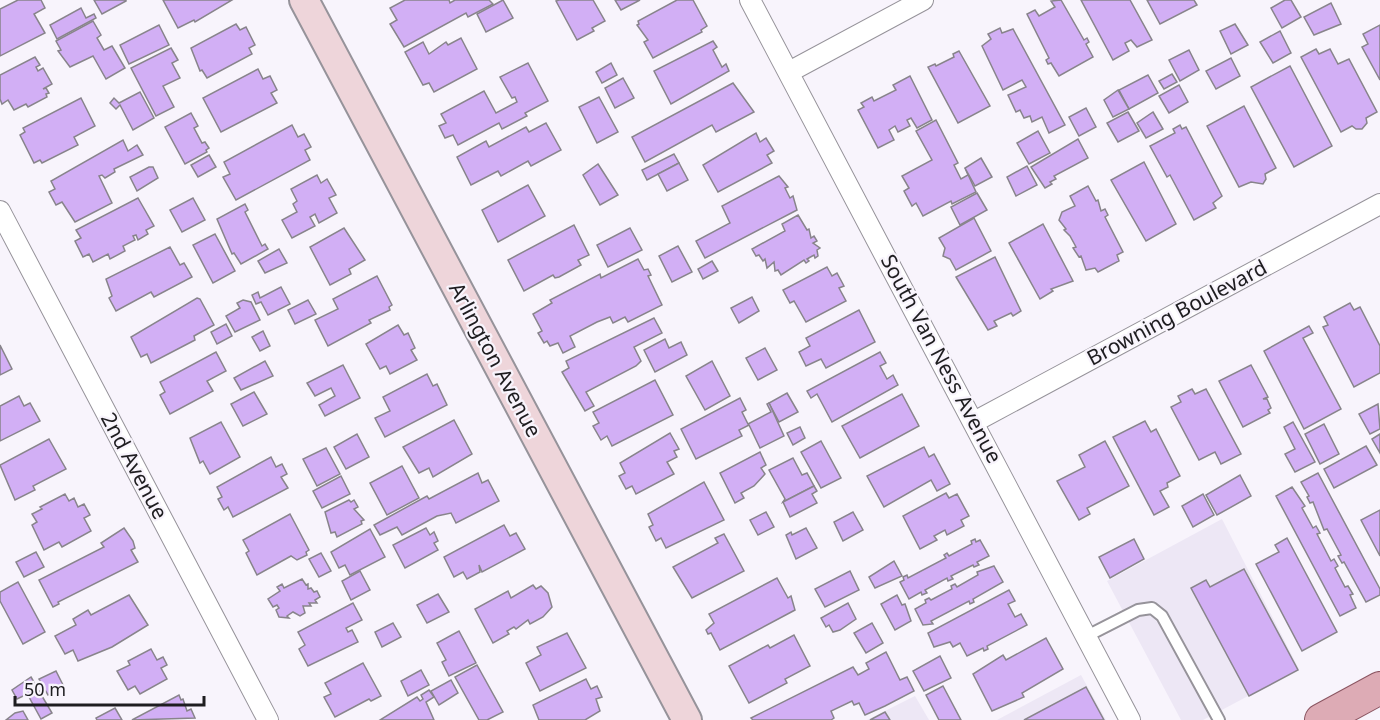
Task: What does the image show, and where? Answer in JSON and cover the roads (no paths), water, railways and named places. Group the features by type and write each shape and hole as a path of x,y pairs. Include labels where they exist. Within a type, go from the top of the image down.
{"main road":[{"name":"Arlington Avenue","path":"304,0 687,720"},
{"path":"1321,720 1380,688"}],"street":[{"name":"South Van Ness Avenue","path":"750,0 1130,720"},
{"path":"789,72 923,0"},
{"name":"Browning Boulevard","path":"974,422 1380,204"},
{"name":"2nd Avenue","path":"0,211 268,720"}],"lane":[{"path":"1087,636 1137,610 1152,608 1162,616 1219,720"}]}
